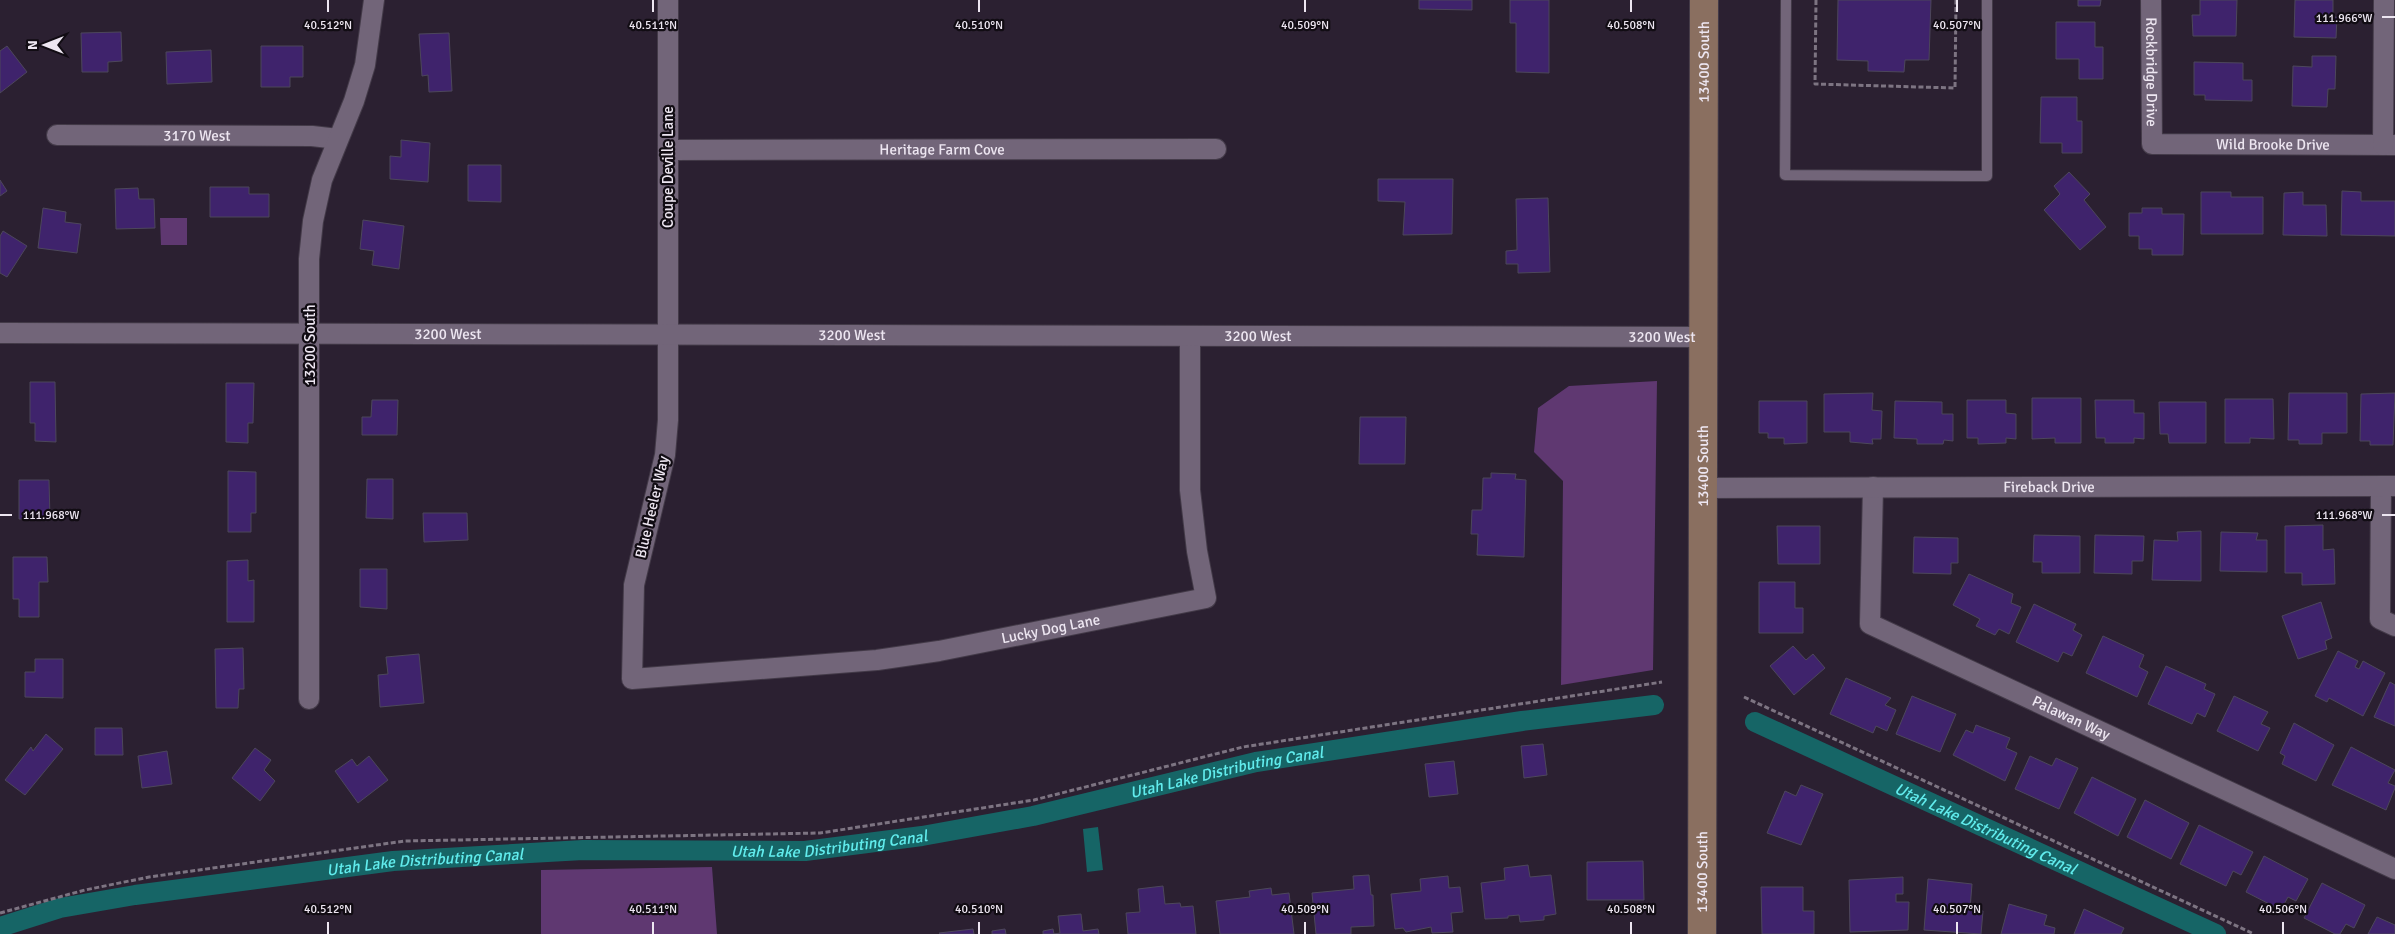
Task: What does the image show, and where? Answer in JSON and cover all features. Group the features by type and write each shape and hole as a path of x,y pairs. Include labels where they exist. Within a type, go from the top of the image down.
{"main road":[{"name":"13400 South","path":"1702,934 1704,0"}],"street":[{"name":"13200 South","path":"309,699 309,259 312,222 322,180 354,101 365,64 374,0"},
{"name":"Coupe Deville Lane","path":"667,334 668,0"},
{"name":"Rockbridge Drive","path":"2151,0 2152,144"},
{"path":"2384,0 2389,145"},
{"name":"3170 West","path":"57,135 312,136 338,139"},
{"name":"Wild Brooke Drive","path":"2152,144 2389,145"},
{"name":"Heritage Farm Cove","path":"668,150 1216,149"},
{"name":"3200 West","path":"0,334 1704,337"},
{"name":"Blue Heeler Way","path":"632,679 634,585 665,455 668,420 667,334"},
{"name":"Lucky Dog Lane","path":"632,679 877,660 939,651 1206,598 1197,550 1190,490 1190,336"},
{"path":"2388,486 2380,619 2395,626"},
{"name":"Fireback Drive","path":"1704,488 2388,486"},
{"name":"Palawan Way","path":"1873,487 1870,624 2395,869"}],"lane":[{"path":"1786,0 1785,175 1987,176 1987,0"}],"path":[{"path":"1816,0 1815,84 1955,88 1956,0"},
{"path":"0,913 85,890 149,877 405,841 820,833 1034,800 1244,747 1662,682"},
{"path":"1744,697 2254,934"}],"shaded area":[{"path":"160,218 187,218 187,245 161,245"},
{"path":"1657,381 1653,670 1561,685 1563,481 1534,452 1538,408 1569,386"},
{"path":"1098,827 1103,870 1087,872 1083,829"},
{"path":"712,867 717,934 541,934 541,870"}],"building":[{"path":"1419,0 1472,0 1472,10 1419,9"},
{"path":"1510,0 1549,0 1549,73 1516,72 1516,23 1510,23"},
{"path":"1838,0 1931,0 1929,60 1905,60 1904,72 1868,71 1868,61 1837,60"},
{"path":"2078,0 2101,0 2100,6 2078,6"},
{"path":"2200,0 2237,0 2236,36 2193,36 2192,15 2200,15"},
{"path":"2295,0 2333,0 2333,17 2337,17 2336,38 2294,37"},
{"path":"2056,22 2095,22 2095,47 2103,47 2103,79 2079,79 2079,59 2056,59"},
{"path":"121,32 122,61 108,62 108,72 82,72 81,33"},
{"path":"449,33 452,91 429,92 428,75 422,76 419,34"},
{"path":"7,46 27,72 0,93 0,51"},
{"path":"261,46 303,46 303,77 290,77 290,87 261,87"},
{"path":"211,50 212,82 167,84 166,52"},
{"path":"2312,56 2336,56 2335,89 2328,89 2327,107 2292,106 2293,66 2312,67"},
{"path":"2194,62 2243,63 2243,80 2252,80 2252,101 2205,100 2205,95 2194,95"},
{"path":"2041,97 2077,97 2077,121 2082,121 2082,153 2062,153 2062,143 2040,143"},
{"path":"401,140 430,143 428,182 390,179 390,156 401,157"},
{"path":"468,165 501,165 501,202 468,201"},
{"path":"2069,172 2090,194 2084,200 2106,227 2080,250 2044,210 2060,194 2054,186"},
{"path":"1378,179 1453,179 1452,234 1403,235 1405,202 1378,201"},
{"path":"0,180 7,191 0,196"},
{"path":"210,187 249,187 249,194 269,194 269,217 210,217"},
{"path":"138,188 139,199 154,199 155,228 116,229 115,189"},
{"path":"2342,191 2361,192 2361,201 2395,201 2395,236 2341,235"},
{"path":"2201,192 2231,192 2231,197 2263,197 2263,234 2201,234"},
{"path":"2303,192 2303,205 2326,205 2327,236 2283,235 2284,193"},
{"path":"1548,198 1550,272 1518,273 1518,264 1506,264 1506,251 1517,250 1516,199"},
{"path":"43,208 66,212 65,222 81,224 77,253 38,248"},
{"path":"2142,208 2162,208 2162,214 2184,214 2183,255 2152,255 2152,249 2139,249 2139,236 2129,236 2129,213 2142,213"},
{"path":"363,220 404,226 399,269 372,265 374,251 360,249"},
{"path":"3,231 27,246 7,277 0,273 0,236"},
{"path":"30,382 55,382 56,442 35,441 35,423 30,423"},
{"path":"226,383 254,383 253,423 248,423 248,443 226,442"},
{"path":"1873,393 1872,410 1882,411 1881,439 1872,439 1873,444 1850,442 1850,432 1824,432 1824,394"},
{"path":"2289,393 2347,393 2347,433 2322,433 2322,444 2299,444 2299,440 2288,440"},
{"path":"2395,393 2393,445 2370,445 2370,441 2360,441 2361,394"},
{"path":"2032,398 2081,398 2081,443 2055,443 2055,438 2032,439"},
{"path":"2225,399 2273,399 2274,439 2250,438 2250,443 2225,443"},
{"path":"372,400 398,400 397,435 362,435 362,417 371,417"},
{"path":"1967,400 2006,400 2006,413 2016,414 2016,439 2006,438 2006,443 1978,444 1978,438 1967,438"},
{"path":"2095,400 2134,400 2134,413 2144,413 2144,439 2134,438 2134,443 2105,443 2105,438 2096,438"},
{"path":"1759,401 1807,401 1807,443 1784,444 1784,438 1768,438 1768,433 1759,433"},
{"path":"1895,401 1942,402 1942,414 1953,414 1953,441 1944,440 1943,444 1917,444 1917,439 1894,438"},
{"path":"2159,402 2206,402 2206,443 2169,443 2168,434 2160,434"},
{"path":"1360,417 1406,417 1405,464 1359,464"},
{"path":"228,471 256,472 256,513 251,513 251,532 228,532"},
{"path":"1491,473 1516,474 1515,479 1526,480 1524,557 1477,555 1478,534 1471,534 1472,510 1482,510 1483,478 1491,478"},
{"path":"367,479 393,479 393,519 366,518"},
{"path":"19,480 49,480 50,519 19,519"},
{"path":"423,513 467,513 468,540 424,542"},
{"path":"2323,525 2323,550 2334,549 2335,584 2302,585 2302,573 2285,573 2285,526"},
{"path":"1777,526 1820,526 1820,564 1778,564"},
{"path":"2201,531 2201,581 2152,580 2154,540 2178,541 2177,532"},
{"path":"2221,532 2258,533 2256,540 2267,540 2267,572 2220,571"},
{"path":"2034,535 2080,536 2080,573 2042,573 2042,562 2033,562"},
{"path":"2095,535 2144,536 2143,561 2132,561 2132,574 2094,573"},
{"path":"1914,537 1958,538 1958,563 1951,563 1951,574 1913,573"},
{"path":"13,557 47,557 48,582 39,582 39,617 19,617 19,599 13,599"},
{"path":"248,560 248,581 254,580 254,622 227,622 227,561"},
{"path":"360,569 387,569 387,609 360,607"},
{"path":"1969,574 2013,594 2011,603 2021,607 2009,634 1999,629 1995,635 1976,626 1980,619 1953,605"},
{"path":"1759,582 1795,582 1795,608 1803,608 1803,633 1759,633"},
{"path":"2321,602 2332,638 2325,641 2327,649 2298,659 2282,616"},
{"path":"2034,604 2076,624 2073,630 2082,635 2072,656 2063,652 2058,662 2016,642"},
{"path":"2103,636 2144,655 2139,667 2148,672 2137,697 2086,673"},
{"path":"1793,646 1806,660 1813,654 1825,668 1794,695 1770,666"},
{"path":"243,648 244,689 239,689 238,708 216,708 215,649"},
{"path":"2338,651 2358,661 2355,667 2359,669 2363,661 2385,673 2363,716 2329,698 2327,702 2315,696"},
{"path":"419,654 424,703 380,707 378,675 388,674 386,657"},
{"path":"35,659 63,659 63,698 25,697 25,672 35,672"},
{"path":"2166,666 2206,684 2204,689 2215,694 2205,717 2197,713 2192,724 2148,704"},
{"path":"1846,678 1891,698 1885,705 1896,710 1887,731 1876,726 1873,733 1830,714"},
{"path":"2390,682 2395,685 2395,726 2374,717"},
{"path":"1912,696 1956,714 1940,752 1896,734"},
{"path":"2234,696 2268,712 2261,724 2270,728 2258,751 2217,731"},
{"path":"2294,723 2334,745 2316,781 2282,764 2285,756 2280,753"},
{"path":"1976,725 2010,738 2006,748 2017,753 2005,781 1953,755 1966,730 1973,733"},
{"path":"95,728 122,728 123,755 95,755"},
{"path":"46,734 63,749 25,795 5,780 31,747 33,751"},
{"path":"1543,744 1547,775 1524,778 1521,746"},
{"path":"2351,747 2395,770 2388,783 2395,786 2395,788 2386,810 2332,785"},
{"path":"255,748 271,760 264,770 275,781 260,801 232,778"},
{"path":"167,751 172,784 142,788 138,756"},
{"path":"369,756 388,780 358,803 335,771 352,759 357,766"},
{"path":"2030,756 2052,766 2056,758 2078,768 2059,809 2015,789"},
{"path":"1454,761 1458,794 1429,797 1425,764"},
{"path":"2092,777 2136,799 2118,836 2074,813"},
{"path":"1801,785 1823,794 1801,845 1767,833 1785,791 1796,796"},
{"path":"2145,800 2189,823 2171,859 2127,837"},
{"path":"2199,825 2253,852 2241,875 2233,871 2226,886 2180,864"},
{"path":"2264,856 2308,879 2296,901 2288,897 2281,910 2246,892"},
{"path":"1643,861 1644,900 1587,900 1587,862"},
{"path":"1528,865 1530,877 1551,875 1556,914 1544,916 1544,920 1520,922 1519,915 1508,916 1508,918 1485,919 1481,883 1505,880 1504,868"},
{"path":"1369,875 1371,895 1373,895 1374,926 1351,927 1351,934 1316,934 1312,893 1354,889 1353,876"},
{"path":"1448,876 1449,888 1460,887 1463,912 1451,913 1453,932 1432,933 1431,927 1406,932 1403,928 1395,929 1391,894 1421,891 1420,879"},
{"path":"1903,877 1903,894 1896,894 1896,902 1909,902 1908,930 1850,932 1849,880"},
{"path":"1928,879 1972,884 1970,909 1983,911 1981,934 1924,930"},
{"path":"2322,883 2365,905 2354,928 2346,924 2340,934 2335,934 2304,918"},
{"path":"1163,886 1165,904 1180,903 1181,907 1193,906 1196,934 1128,934 1126,913 1140,912 1138,889"},
{"path":"1761,887 1803,887 1803,911 1814,911 1814,934 1762,934"},
{"path":"1271,888 1272,895 1289,893 1294,934 1220,934 1216,901 1250,897 1249,891"},
{"path":"2009,904 2047,915 2044,925 2055,928 2054,934 2001,934"},
{"path":"2084,909 2124,928 2121,934 2074,934"},
{"path":"1081,914 1083,931 1098,929 1099,934 1054,934 1060,933 1058,916"},
{"path":"2377,917 2395,925 2395,934 2368,934"},
{"path":"973,929 974,934 939,933"},
{"path":"1005,929 1006,934 992,934 992,931"},
{"path":"1053,929 1054,934 1043,934 1043,931"}],"waterway":[{"name":"Utah Lake Distributing Canal","path":"0,927 60,908 135,895 393,861 583,850 805,851 922,836 1033,816 1256,762 1522,721 1654,705"},
{"name":"Utah Lake Distributing Canal","path":"1755,722 2216,934"}]}
